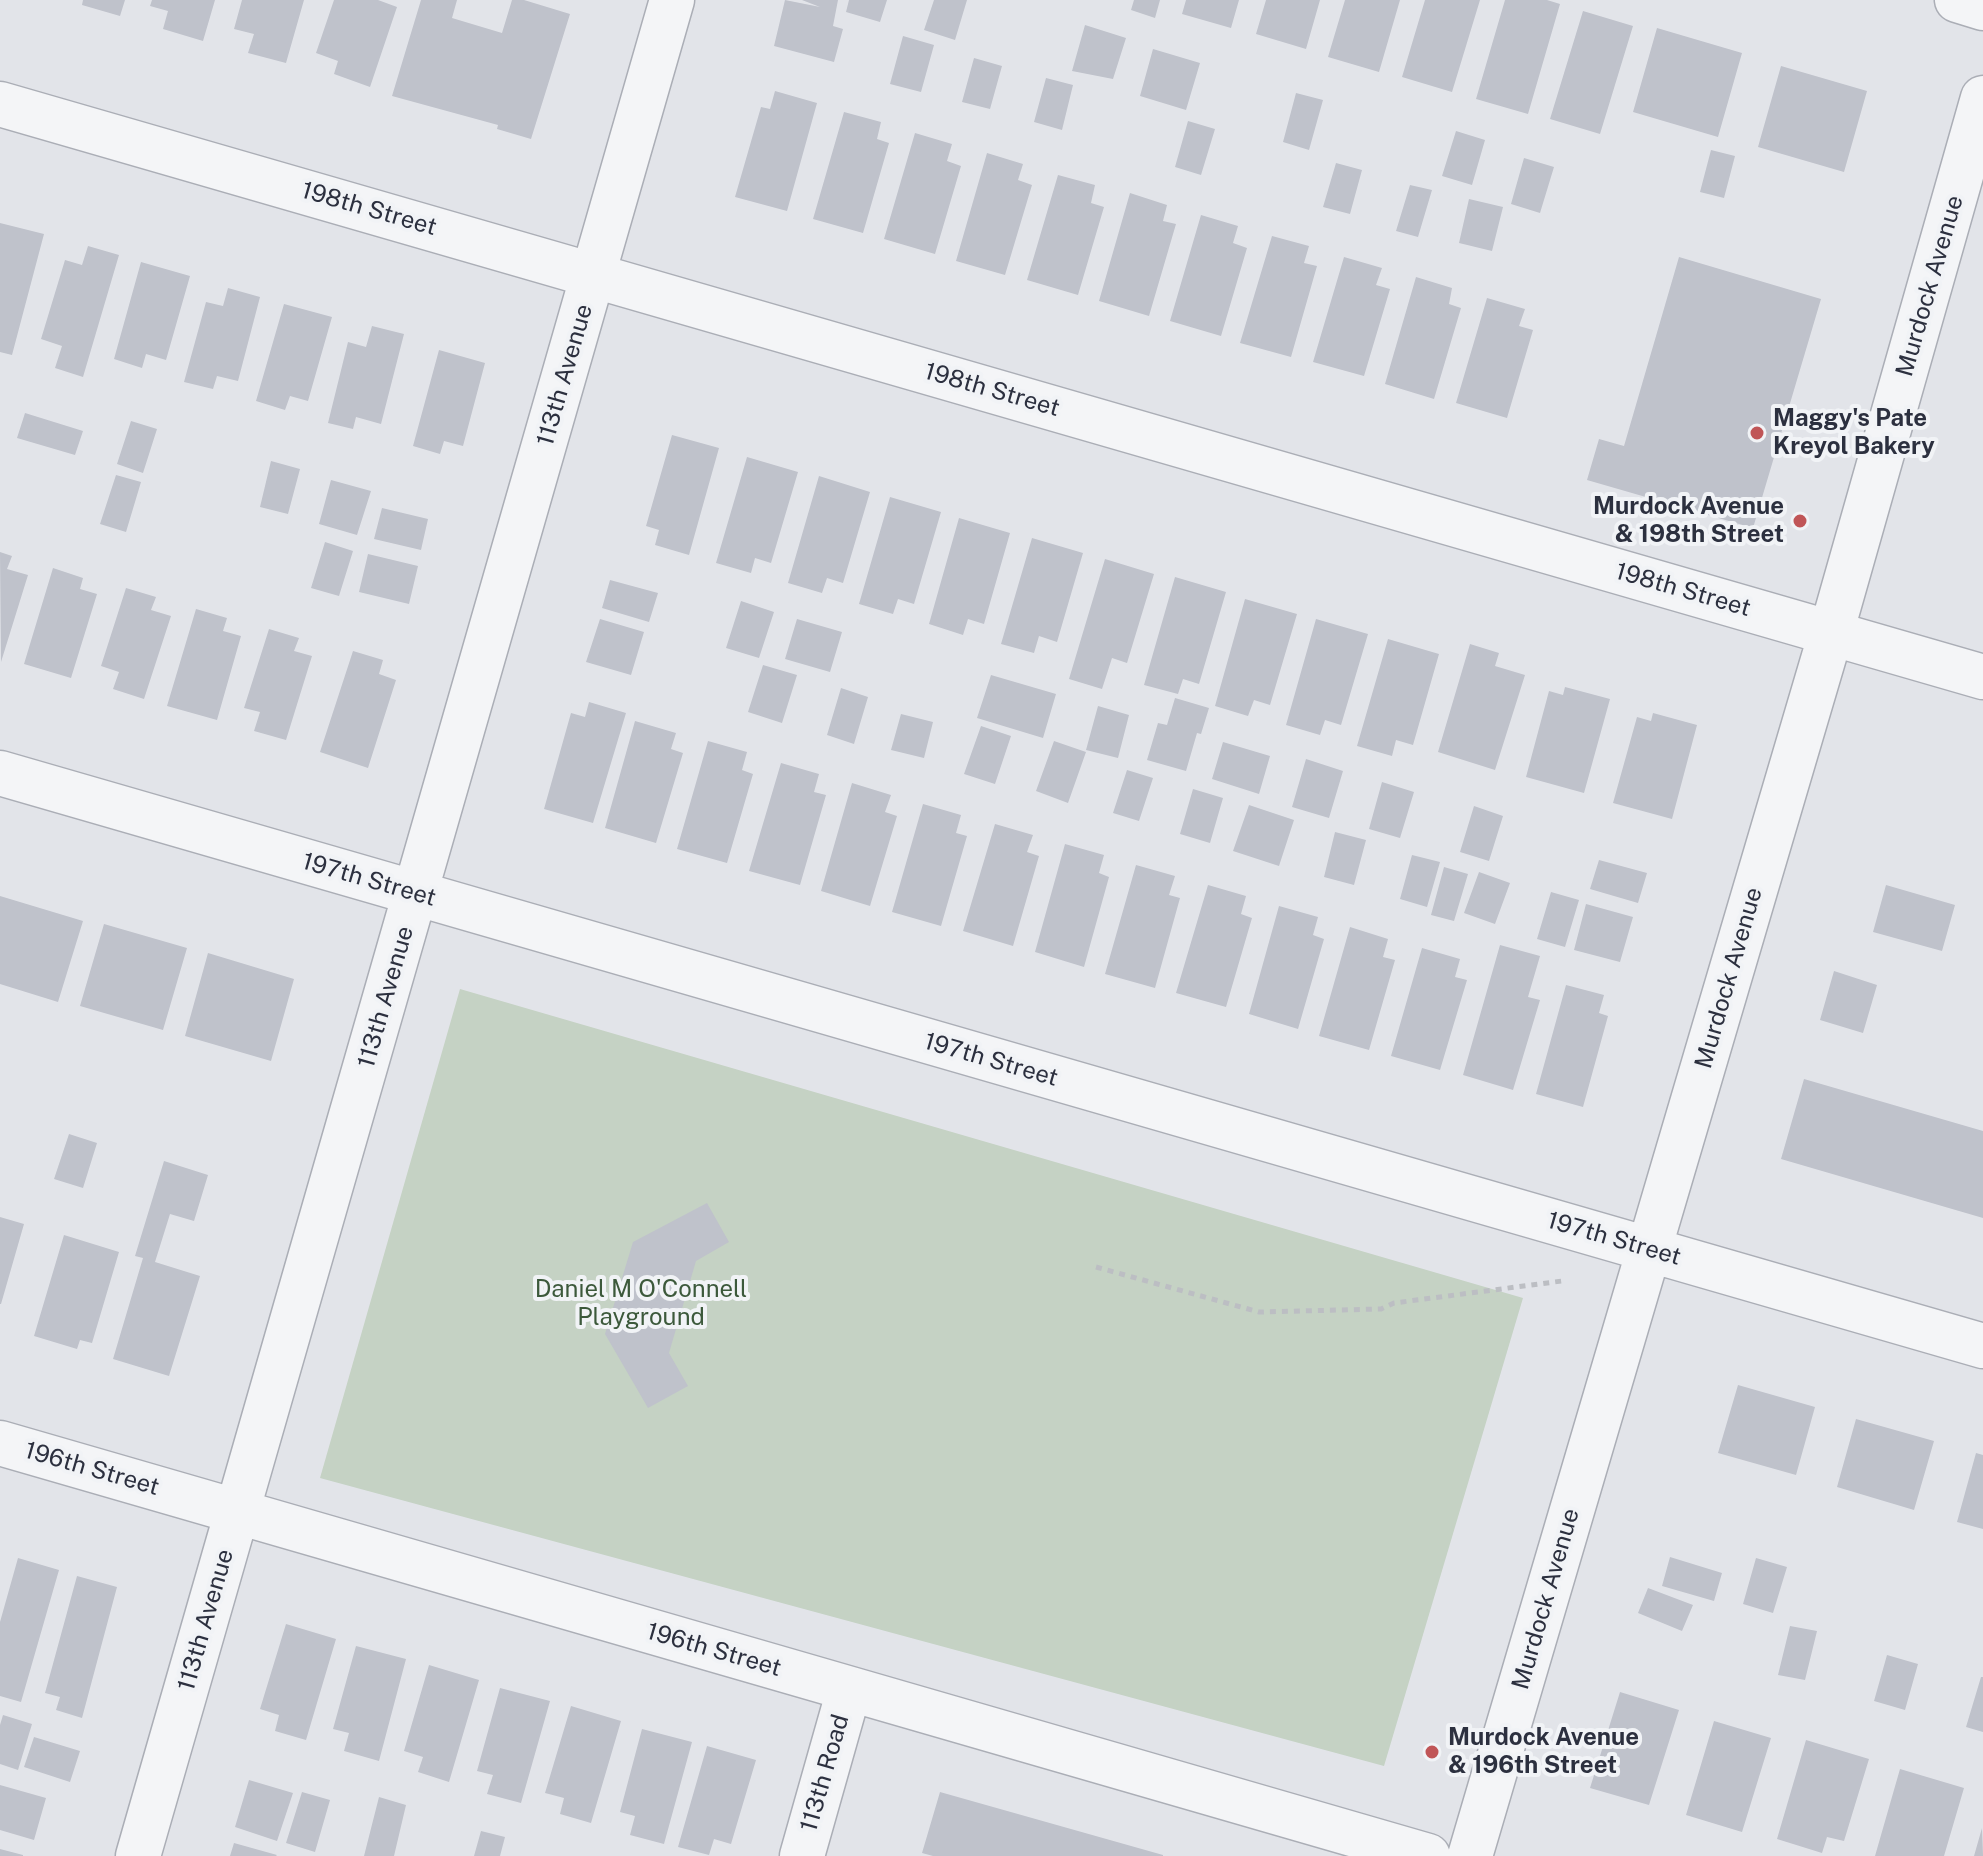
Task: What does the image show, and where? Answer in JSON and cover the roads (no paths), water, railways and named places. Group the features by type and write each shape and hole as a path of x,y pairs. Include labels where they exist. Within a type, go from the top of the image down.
{"street":[{"name":"113th Avenue","path":"138,1856 672,0"},
{"path":"1957,0 1983,8"},
{"name":"Murdock Avenue","path":"1470,1856 1831,633 1983,98"},
{"name":"198th Street","path":"0,104 1983,677"},
{"name":"197th Street","path":"0,773 1983,1346"},
{"name":"196th Street","path":"0,1443 1428,1856"},
{"name":"113th Road","path":"802,1856 849,1690"}],"place":[{"name":"Maggy's Pate Kreyol Bakery","path":"1757,433"},
{"name":"Murdock Avenue & 198th Street","path":"1800,521"},
{"name":"Murdock Avenue & 196th Street","path":"1432,1752"}],"park label":[{"name":"Daniel M O'Connell Playground","path":"641,1304"}]}
